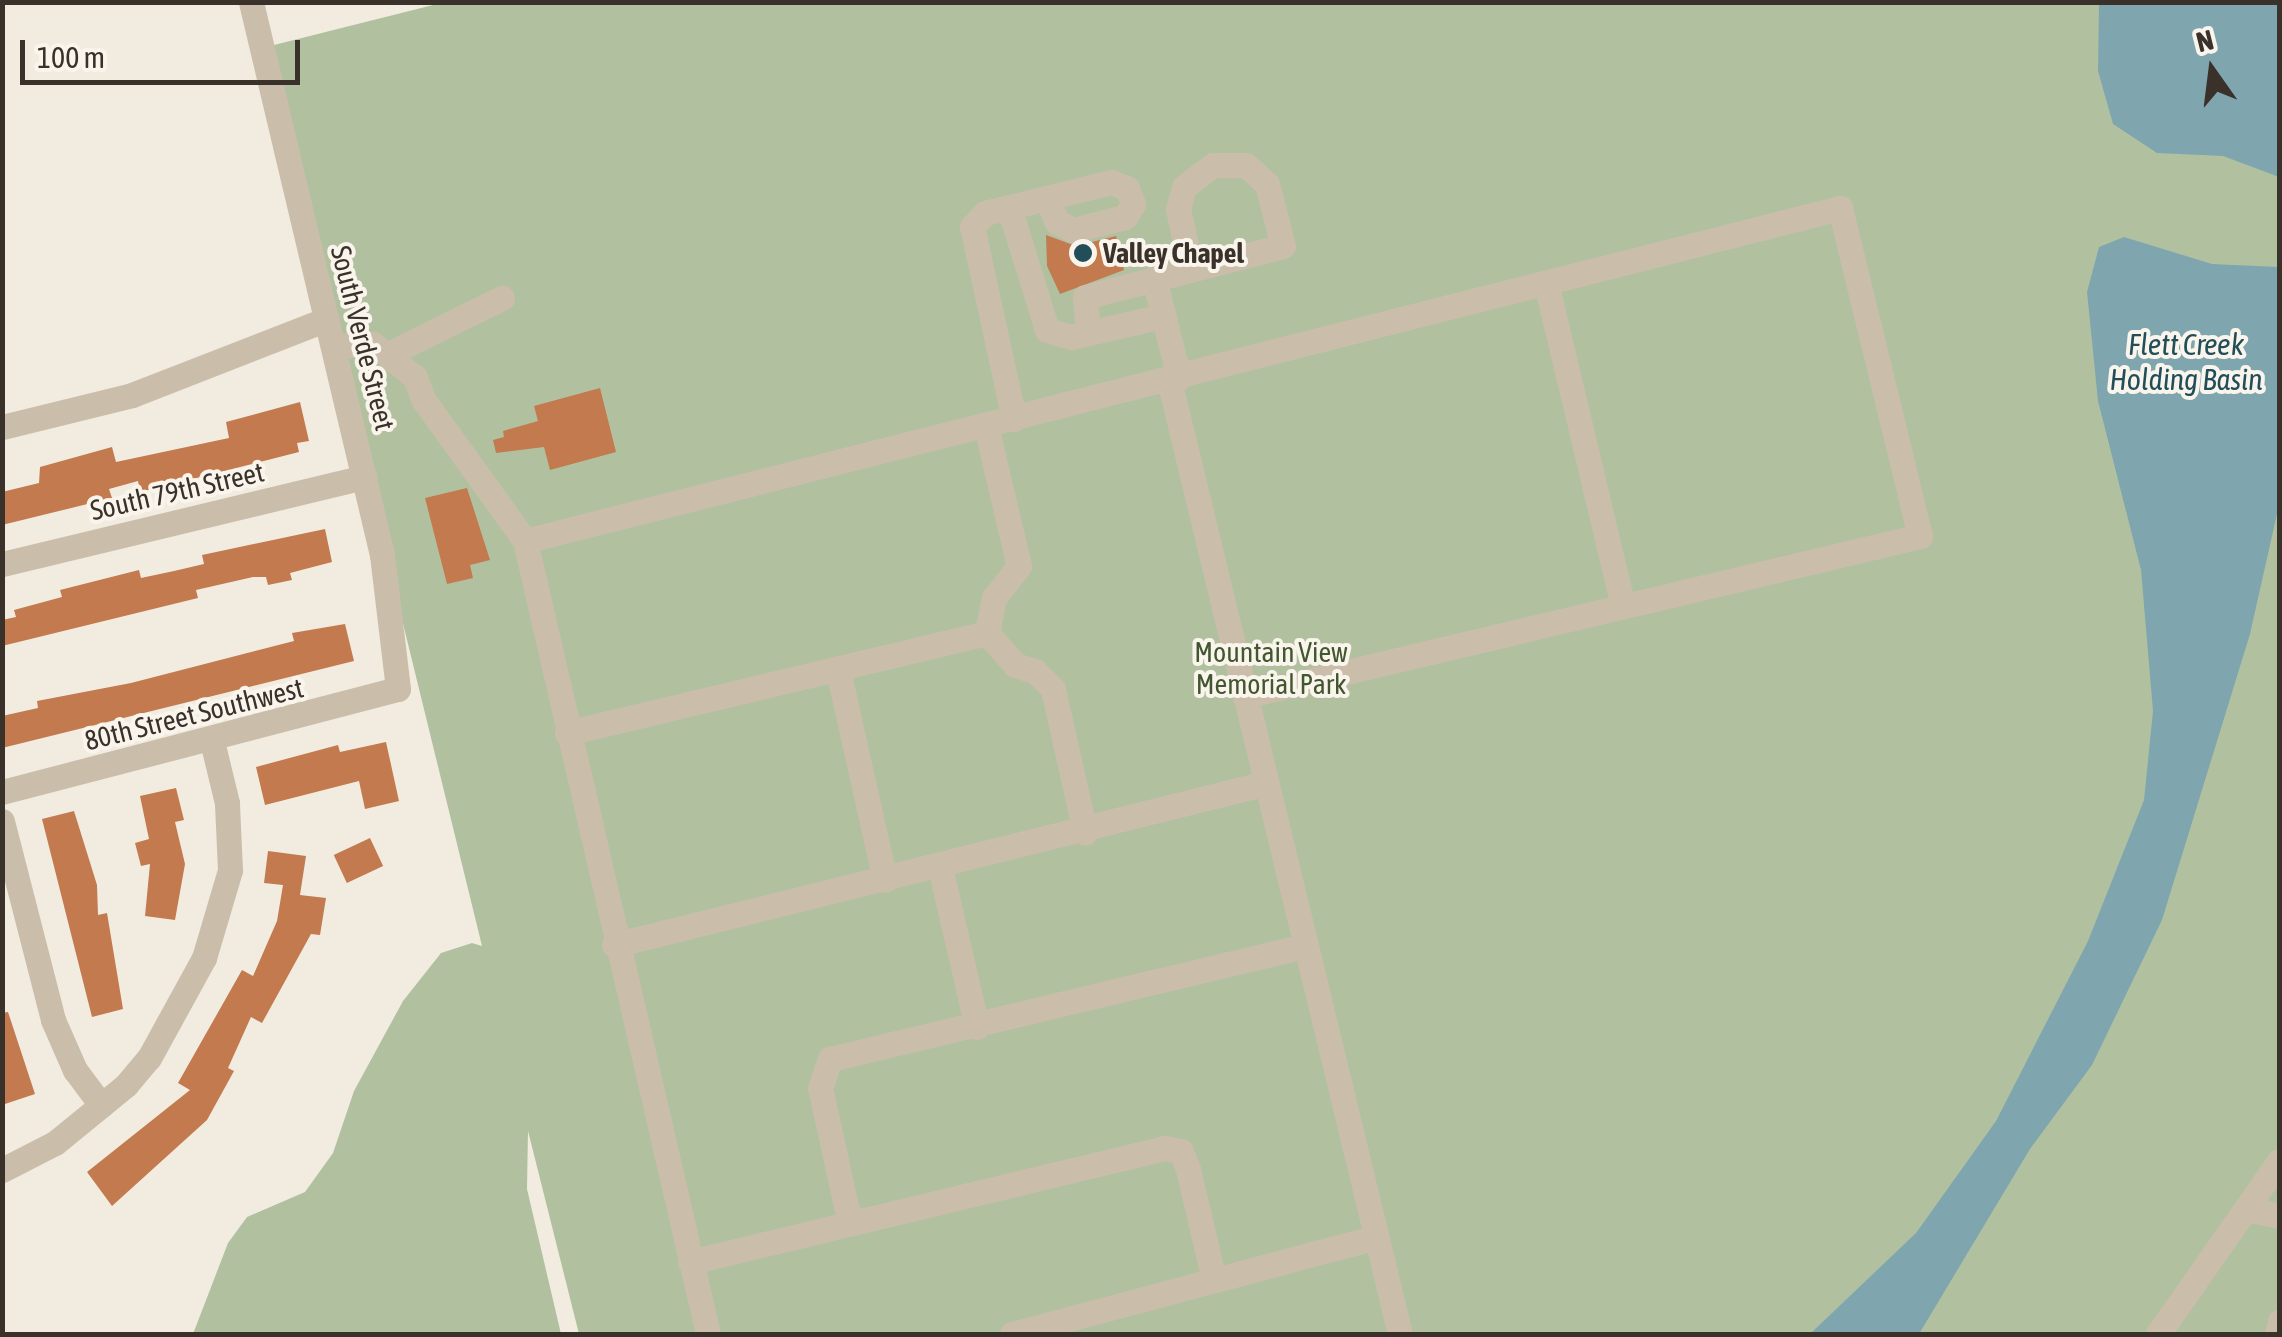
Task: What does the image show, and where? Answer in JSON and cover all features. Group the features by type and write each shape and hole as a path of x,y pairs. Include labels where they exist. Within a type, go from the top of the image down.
{"street":[{"name":"South Verde Street","path":"250,2 366,478 401,674 398,689"},
{"path":"1088,333 1085,297 1283,246 1267,184 1246,166 1213,165 1184,187 1178,218 1191,269"},
{"path":"1014,418 971,234 977,218 1047,198"},
{"path":"1009,208 1040,322 1058,335 1088,333 1163,316"},
{"path":"524,540 1840,208 1920,536 1245,696"},
{"path":"1154,278 1245,696 1400,1334"},
{"path":"1546,283 1623,606"},
{"path":"388,354 502,298"},
{"path":"2,427 132,395 327,320"},
{"path":"334,346 357,342 388,354 415,376 423,399 524,540 614,945 708,1334"},
{"path":"986,426 1019,566 994,598 987,633"},
{"name":"South 79th Street","path":"2,564 366,478"},
{"path":"566,733 987,633"},
{"path":"987,633 1015,665 1035,671 1052,689 1085,832"},
{"path":"838,670 885,880"},
{"name":"80th Street Southwest","path":"2,792 212,741 398,689"},
{"path":"2,1170 55,1143 149,1058 216,932 228,883 230,833 212,741"},
{"path":"614,945 1085,832 1266,782"},
{"path":"2,820 54,1020 75,1070 101,1105"},
{"path":"940,867 976,1026"},
{"path":"850,1224 820,1088 822,1070 830,1059 1305,946"},
{"path":"690,1262 1164,1148 1181,1150 1214,1280"},
{"path":"2158,1334 2278,1162"},
{"path":"2245,1209 2280,1216"},
{"path":"1012,1334 1376,1237"},
{"path":"2277,1334 2280,1320"}],"green space":[{"name":"Mountain View Memorial Park","path":"445,2 2279,3 2279,1334 579,1334 528,1131 527,1189 561,1334 193,1334 228,1243 247,1217 305,1192 333,1153 354,1091 403,1001 441,953 472,943 482,946 262,48"}],"water":[{"path":"2099,3 2279,3 2279,177 2223,156 2157,153 2113,124 2098,71"},
{"name":"Flett Creek Holding Basin","path":"2124,237 2212,264 2279,267 2279,505 2250,634 2162,920 2092,1065 2030,1149 1919,1334 1810,1334 1916,1233 1996,1121 2088,941 2144,800 2153,711 2141,570 2098,401 2087,292 2099,247"}],"building":[{"name":"Valley Chapel","path":"1046,235 1076,246 1116,236 1124,270 1060,294 1047,266"},
{"path":"600,388 616,452 550,470 544,447 496,453 493,440 504,437 503,431 538,421 534,406"},
{"path":"300,402 309,441 297,443 299,452 149,490 140,491 138,481 109,489 112,498 2,525 2,492 39,483 40,467 112,447 116,462 229,438 226,422"},
{"path":"467,488 490,560 470,565 473,578 447,584 425,498"},
{"path":"325,529 332,562 290,573 292,580 268,585 266,577 253,577 196,590 198,598 2,646 2,620 16,617 14,610 62,597 60,590 139,570 141,578 174,571 204,564 202,555"},
{"path":"345,624 354,661 2,748 2,716 38,708 37,701 131,683 294,641 292,633"},
{"path":"386,742 399,801 365,809 359,781 265,805 256,767 338,745 340,752"},
{"path":"176,788 184,820 175,822 185,864 175,920 145,916 150,864 141,866 135,843 149,839 140,796"},
{"path":"74,811 97,885 98,915 107,913 123,1009 92,1017 42,819"},
{"path":"370,838 383,866 347,883 334,855"},
{"path":"268,851 306,856 300,895 326,898 320,935 311,934 262,1023 251,1017 228,1068 234,1071 207,1120 112,1206 87,1172 190,1090 178,1083 242,970 253,976 277,921 283,885 264,883"},
{"path":"8,1012 35,1094 2,1105 2,1013"}],"place":[{"name":"Valley Chapel","path":"1083,253"}]}
